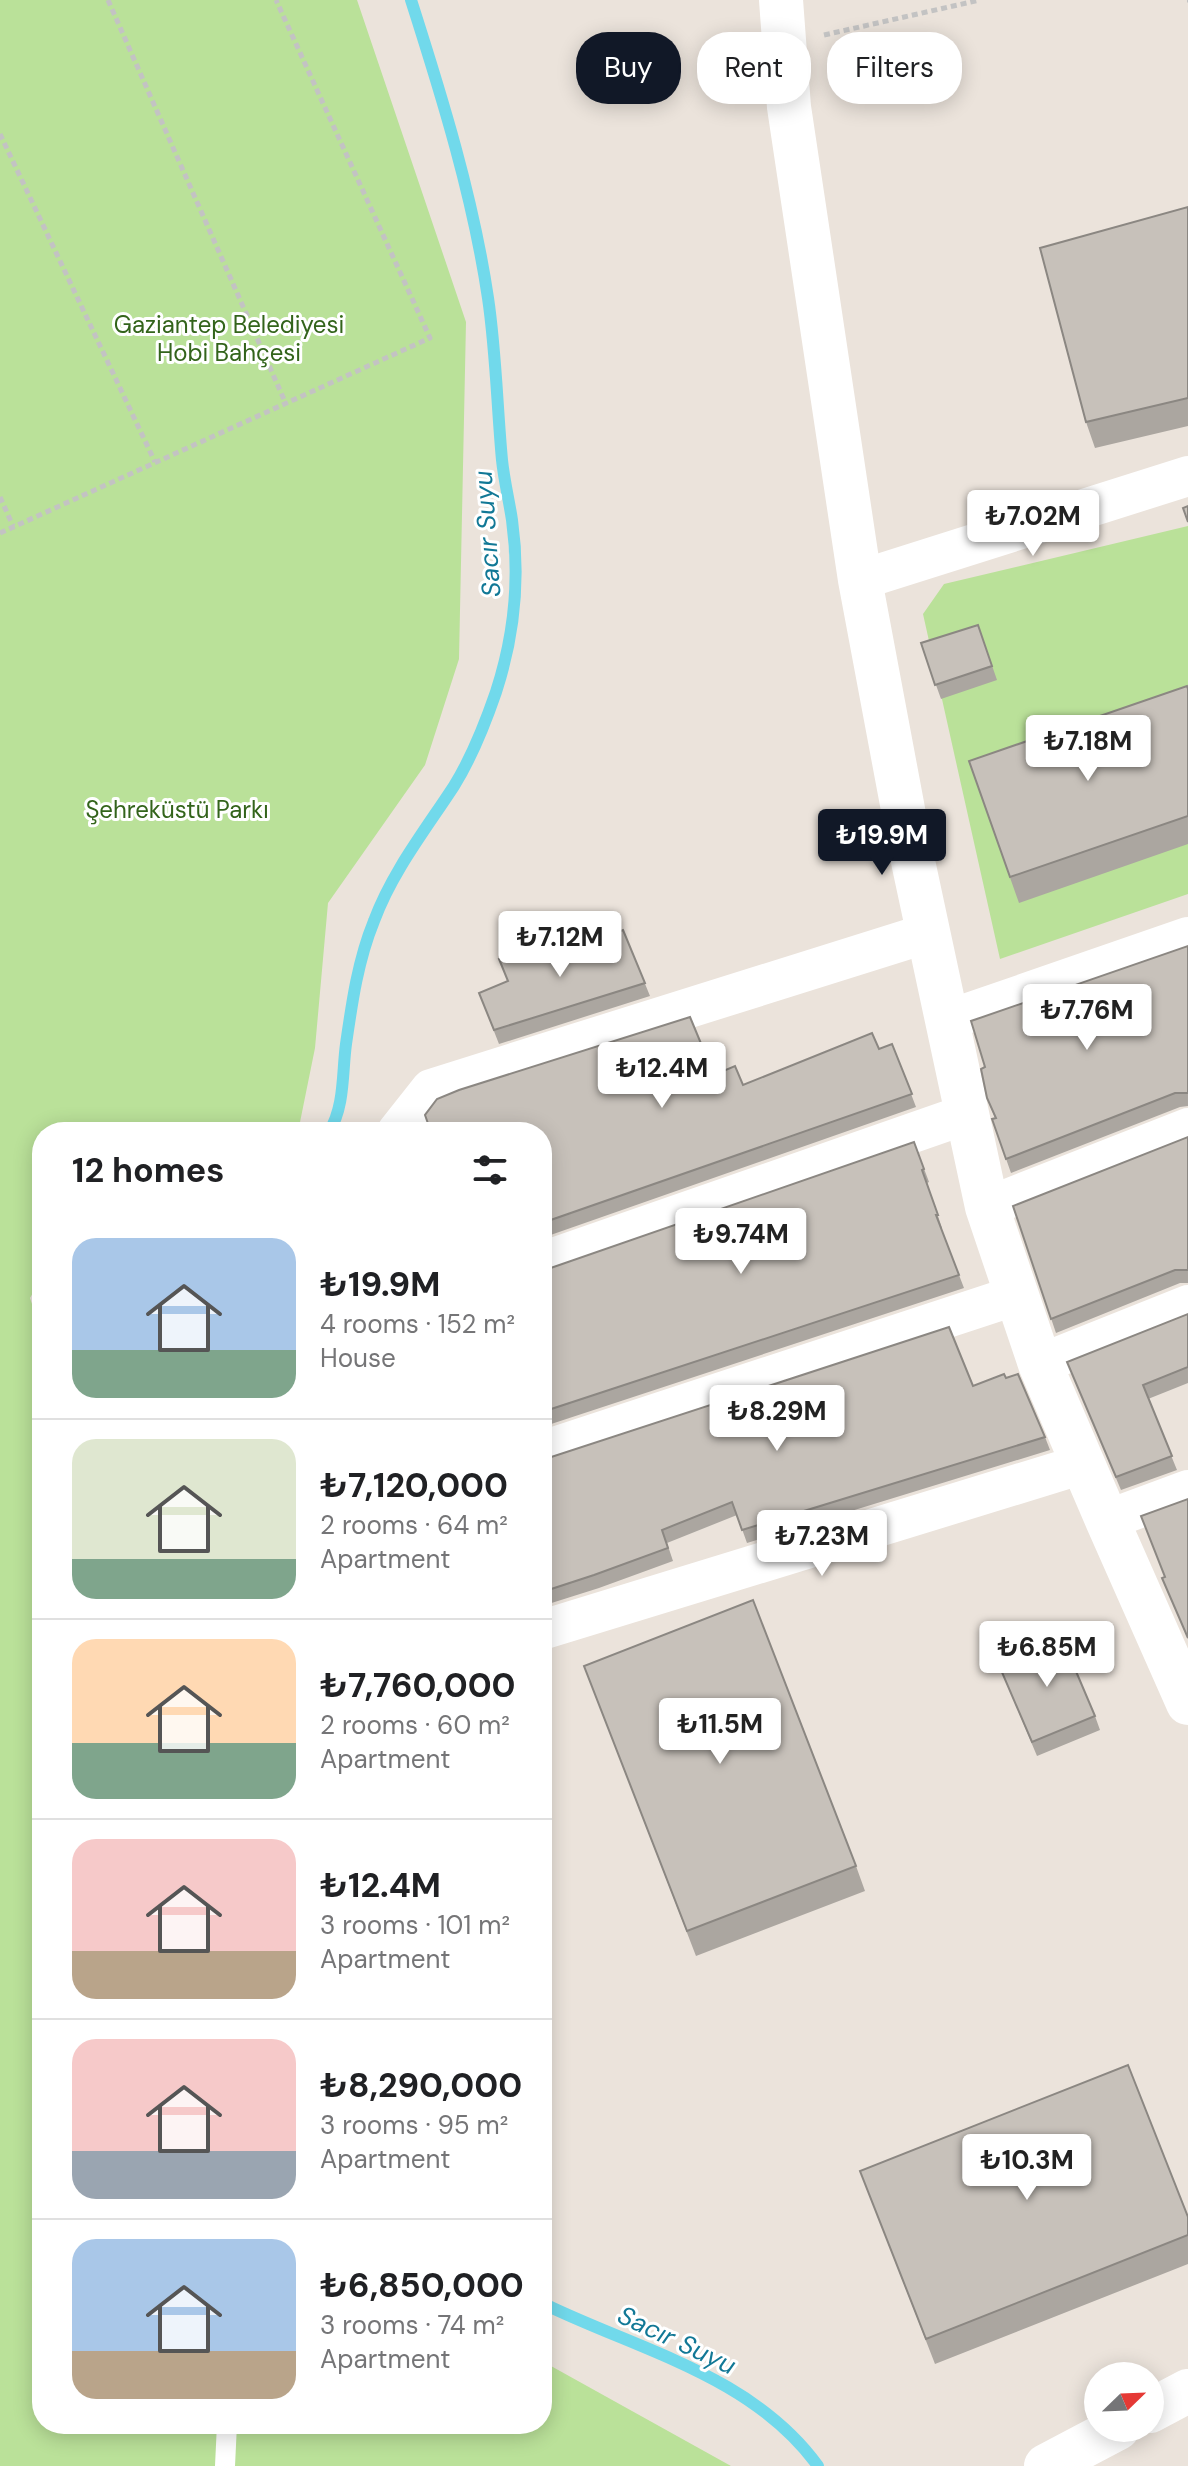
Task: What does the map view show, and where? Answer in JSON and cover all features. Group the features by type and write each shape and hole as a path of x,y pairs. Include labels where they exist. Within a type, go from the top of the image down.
{"street":[{"path":"781,0 783,32"},
{"path":"789,104 860,580 928,933 987,1207 1040,1364 1107,1520 1184,1684"},
{"path":"860,580 1188,476"},
{"path":"405,1122 431,1089 928,933"},
{"path":"948,1020 1188,937"},
{"path":"552,1259 967,1114"},
{"path":"987,1207 1188,1128"},
{"path":"552,1448 1017,1295"},
{"path":"1040,1364 1188,1305"},
{"path":"552,1627 1083,1464"},
{"path":"1107,1520 1188,1490"},
{"path":"1164,2404 1188,2391"},
{"path":"1046,2466 1091,2442"}],"lane":[{"path":"225,2466 227,2434"}],"path":[{"path":"108,0 286,404"},
{"path":"0,533 430,338 276,0"},
{"path":"811,37 980,0"},
{"path":"0,134 155,463"},
{"path":"0,497 13,526"}],"green space":[{"path":"0,0 357,0 466,322 459,659 425,765 328,903 315,1048 300,1122 32,1122 32,2434 552,2434 552,2367 731,2466 0,2466"},
{"path":"1188,526 1188,894 1000,959 923,614 944,584"}],"building":[{"path":"1188,207 1188,398 1086,422 1040,248"},
{"path":"978,625 992,666 935,685 921,643"},
{"path":"1187,686 1188,816 1010,877 969,761"},
{"path":"623,930 645,983 494,1030 479,993 508,981 499,959 548,939 554,957"},
{"path":"1188,946 1188,1093 1175,1093 1006,1159 992,1119 996,1118 987,1098 981,1069 985,1067 971,1021"},
{"path":"690,1017 714,1075 735,1066 743,1085 872,1033 879,1049 892,1044 912,1094 552,1220 552,1122 427,1122 425,1115 437,1099"},
{"path":"1188,1137 1188,1270 1175,1270 1051,1319 1013,1206"},
{"path":"914,1142 936,1215 959,1275 552,1409 552,1268"},
{"path":"1188,1314 1188,1367 1143,1385 1172,1456 1116,1477 1067,1362"},
{"path":"949,1327 973,1386 1004,1374 1006,1378 1018,1374 1045,1437 742,1530 732,1502 662,1530 668,1548 552,1589 552,1457"},
{"path":"1188,1499 1188,1638 1162,1578 1165,1577 1141,1516"},
{"path":"753,1600 856,1866 687,1931 584,1666"},
{"path":"1061,1636 1095,1716 1032,1742 998,1663"},
{"path":"1128,2065 1188,2217 1188,2235 926,2339 860,2171"}],"waterway":[{"name":"Sacır Suyu","path":"334,1122 340,1100 353,997 368,936 390,885 454,786 478,740 502,671 514,607 512,520 502,460 493,338 482,260 456,148 411,0"},
{"name":"Sacır Suyu","path":"552,2308 654,2351 727,2387 761,2409 791,2435 818,2466"}],"park label":[{"name":"Gaziantep Belediyesi Hobi Bahçesi","path":"229,339"},
{"name":"Şehreküstü Parkı","path":"177,810"}]}
